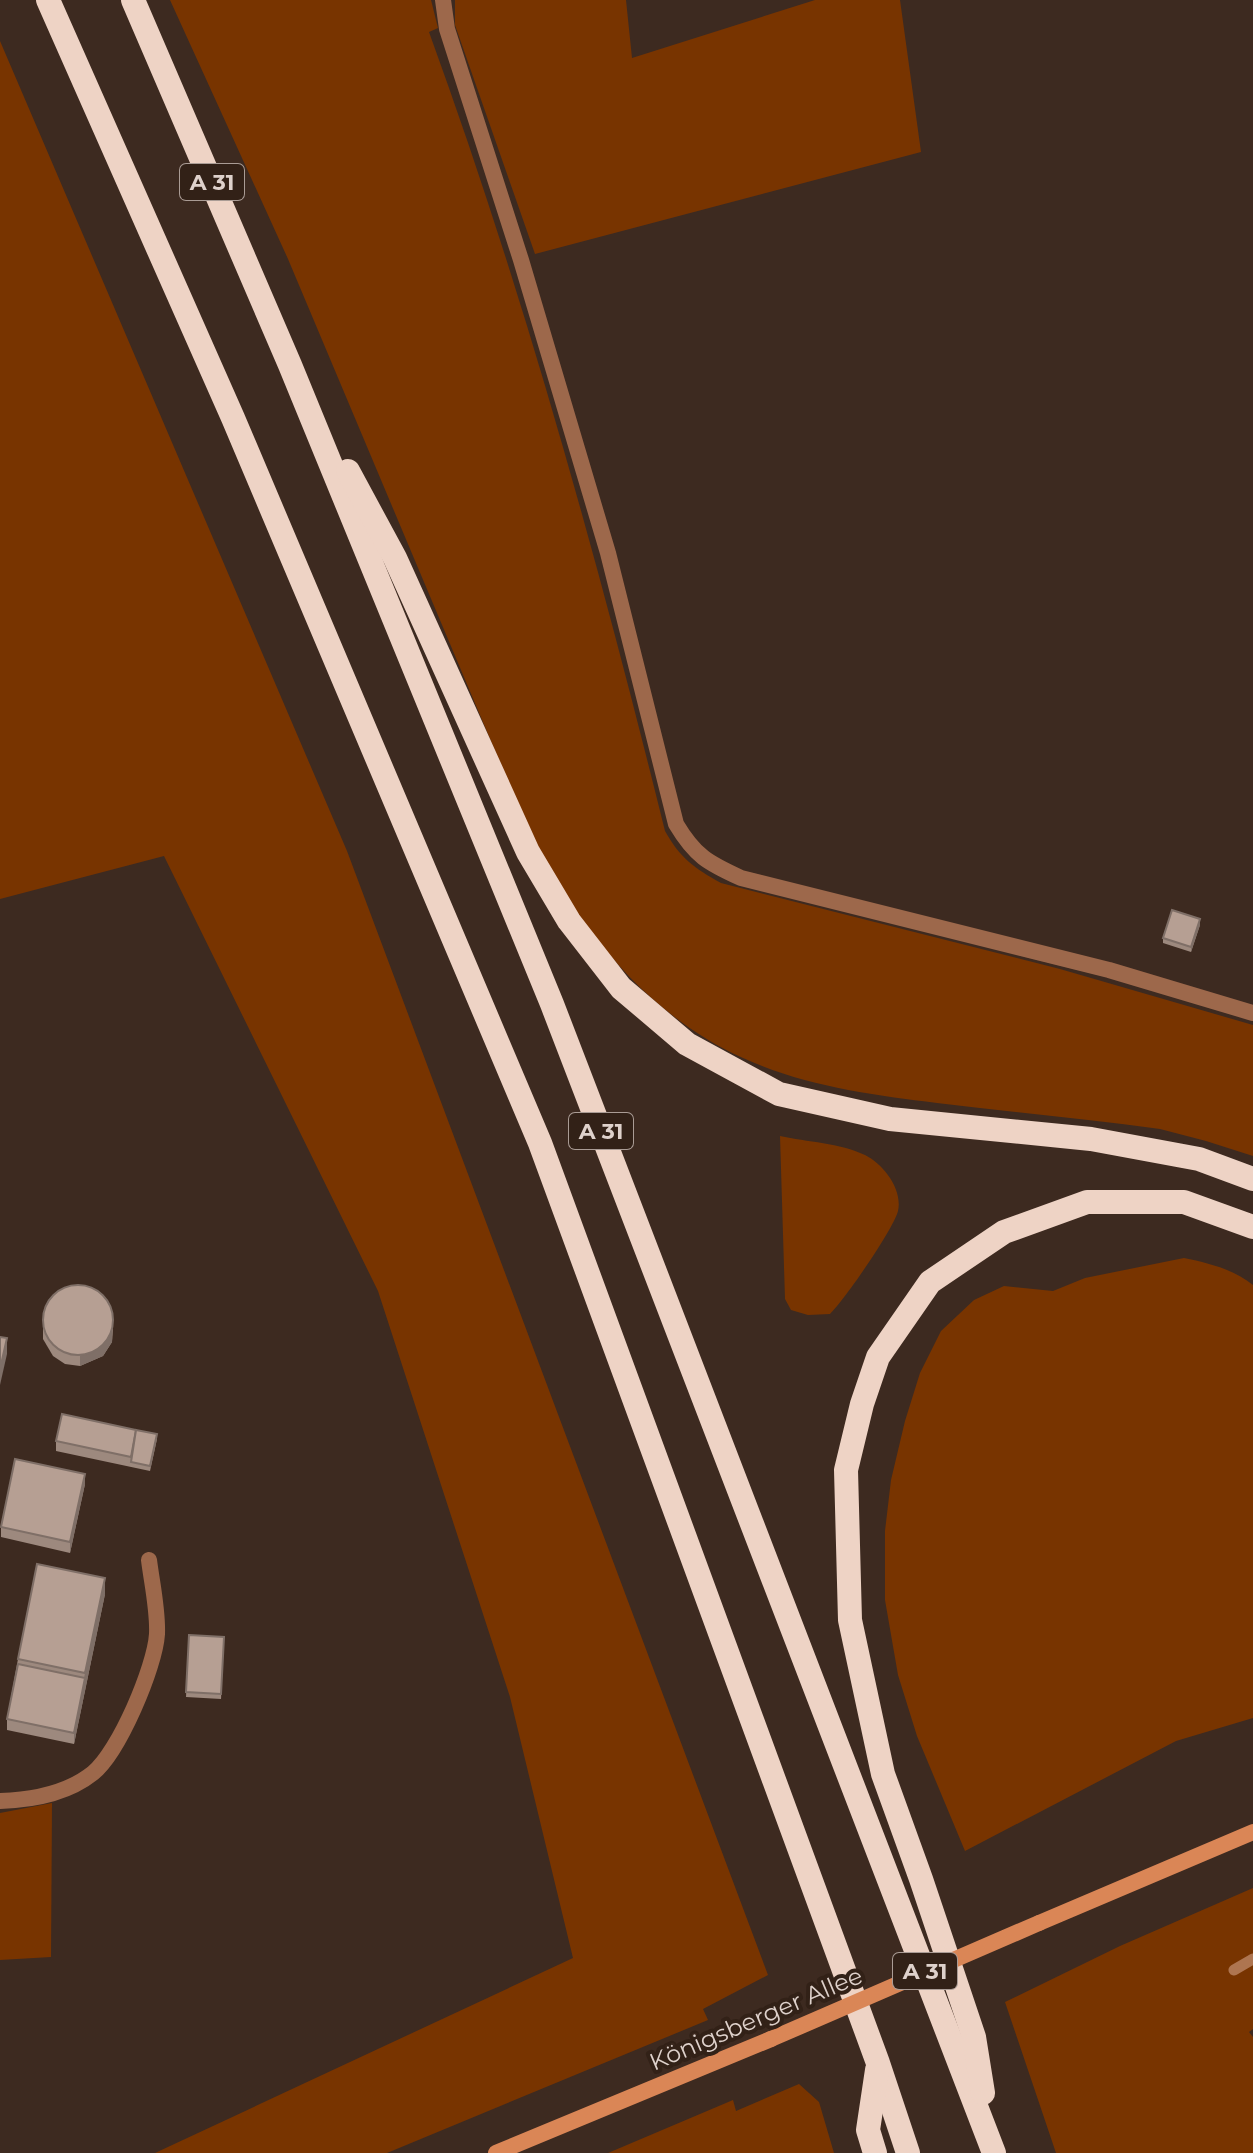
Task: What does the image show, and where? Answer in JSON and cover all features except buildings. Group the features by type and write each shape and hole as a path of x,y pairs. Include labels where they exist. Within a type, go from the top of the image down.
{"highway":[{"name":"A 31","path":"48,0 233,418 540,1143 878,2063 908,2153"},
{"name":"A 31","path":"133,0 290,365 552,1004 994,2152"},
{"path":"290,365 395,558 536,866 569,921 621,988 687,1044 779,1094 890,1119 1091,1139 1199,1159 1253,1179"},
{"path":"994,2152 974,2037 883,1774 850,1620 846,1470 862,1404 878,1357 930,1282 1004,1232 1087,1202 1184,1202 1253,1227"},
{"path":"875,2153 868,2130 878,2063"}],"main road":[{"name":"Königsberger Allee","path":"496,2153 771,2039 1253,1832"}],"lane":[{"path":"443,0 447,29 521,260 608,553 676,824 690,848 714,866 741,878 1109,970 1253,1013"},
{"path":"0,1801 62,1791 94,1772 110,1751 146,1684 157,1634 149,1560"}],"shaded area":[{"path":"170,0 431,0 438,28 429,32 497,229 558,428 665,831 682,855 721,883 1060,969 1253,1025 1253,1156 1160,1129 887,1097 790,1076 743,1058 707,1039 673,1016 614,960 565,893 525,822 288,259"},
{"path":"455,0 626,0 632,58 815,0 900,0 921,152 535,254 455,25"},
{"path":"0,41 347,851 768,1975 703,2009 708,2020 387,2153 155,2153 573,1958 510,1697 378,1291 164,856 0,899"},
{"path":"780,1136 834,1145 865,1155 885,1171 895,1186 899,1203 894,1220 857,1280 830,1314 808,1315 791,1310 785,1299"},
{"path":"1184,1258 1229,1271 1253,1285 1253,1718 1176,1741 965,1851 917,1736 898,1675 885,1600 885,1531 891,1480 920,1373 941,1331 974,1300 1004,1286 1053,1291 1085,1278"},
{"path":"52,1803 51,1957 0,1960 0,1813"},
{"path":"1253,1888 1253,2029 1249,2032 1253,2037 1253,2153 1056,2153 1005,2002 1120,1946"},
{"path":"799,2084 819,2102 834,2153 608,2153 733,2100 736,2111"}],"waterway":[{"path":"1234,1970 1253,1959"}]}
